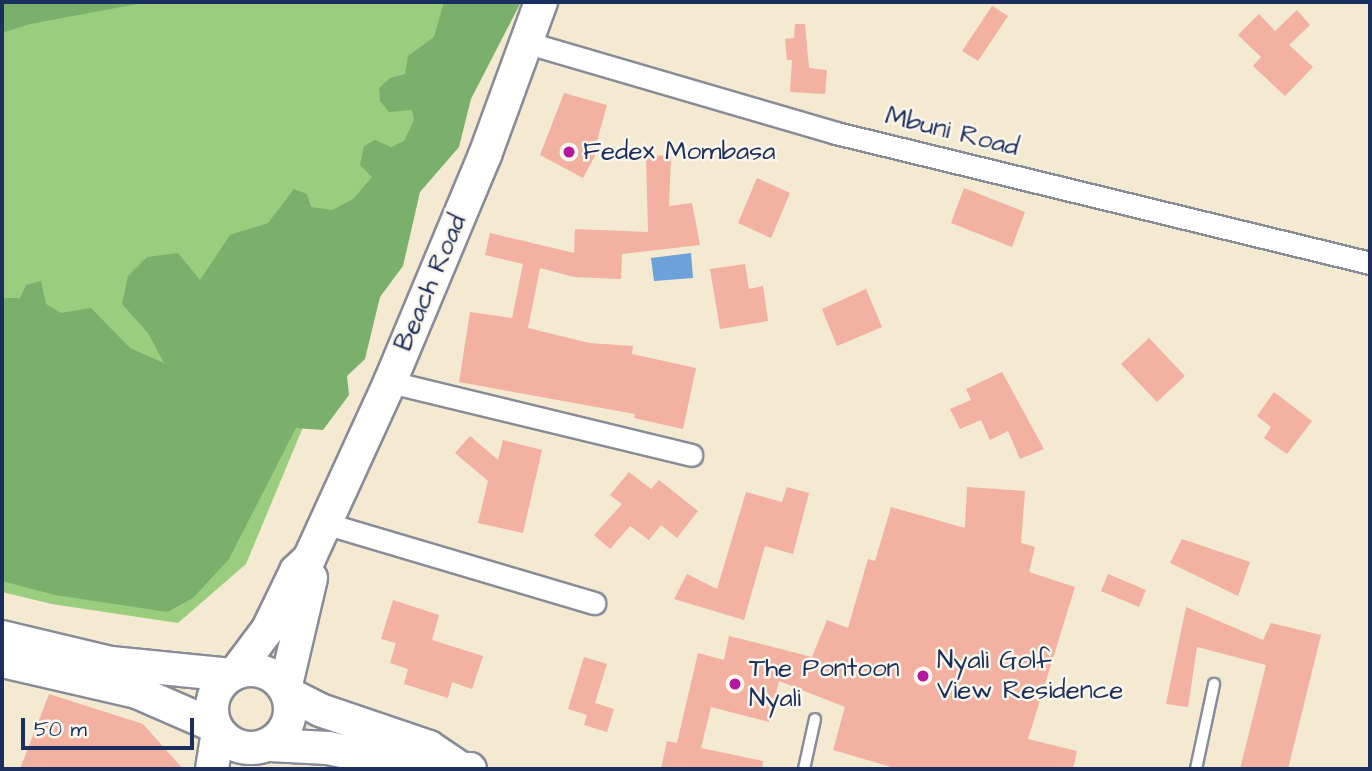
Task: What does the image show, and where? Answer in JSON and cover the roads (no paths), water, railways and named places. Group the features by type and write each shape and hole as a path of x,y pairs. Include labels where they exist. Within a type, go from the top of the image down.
{"main road":[{"name":"Beach Road","path":"309,559 390,382 485,155 541,2"},
{"path":"212,769 216,728 212,703 268,629 296,571 309,559"},
{"path":"260,754 286,728 290,717 286,691 298,622 312,582 309,559"},
{"path":"2,637 111,663 233,674 263,671 286,691 320,710 429,747 464,768"},
{"path":"2,661 136,692 216,728 237,746 260,754 328,748 423,768 464,768"}],"street":[{"name":"Mbuni Road","path":"525,42 836,133 1370,263"},
{"path":"390,382 691,455"},
{"path":"324,523 594,603"}],"lane":[{"path":"1196,769 1214,684"},
{"path":"804,769 816,719"}],"water":[{"path":"691,253 693,278 654,281 651,258"}],"place":[{"name":"Fedex Mombasa","path":"569,152"},
{"name":"Nyali Golf View Residence","path":"923,676"},
{"name":"The Pontoon Nyali","path":"735,684"}]}
